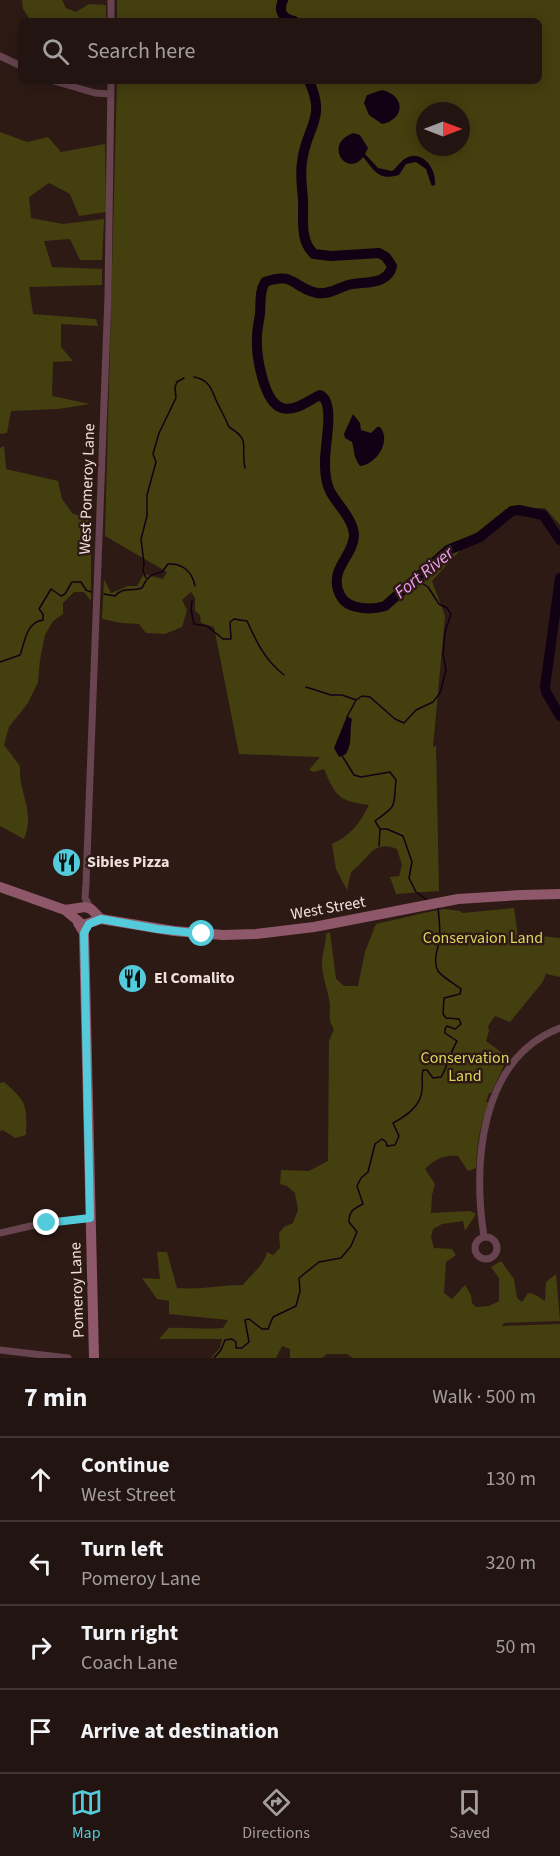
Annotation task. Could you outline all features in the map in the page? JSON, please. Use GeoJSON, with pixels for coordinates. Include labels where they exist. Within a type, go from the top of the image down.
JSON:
{"type":"FeatureCollection","features":[{"type":"Feature","properties":{"kind":"main road","name":"West Street"},"geometry":{"type":"LineString","coordinates":[[0,887],[87,919],[223,935],[256,934],[314,927],[480,897],[560,894]]}},
{"type":"Feature","properties":{"kind":"main road","name":"Pomeroy Lane"},"geometry":{"type":"LineString","coordinates":[[87,919],[94,1358]]}},
{"type":"Feature","properties":{"kind":"street"},"geometry":{"type":"LineString","coordinates":[[111,0],[111,18]]}},
{"type":"Feature","properties":{"kind":"street"},"geometry":{"type":"LineString","coordinates":[[0,56],[18,65]]}},
{"type":"Feature","properties":{"kind":"street"},"geometry":{"type":"LineString","coordinates":[[64,84],[95,93],[111,94]]}},
{"type":"Feature","properties":{"kind":"street","name":"West Pomeroy Lane"},"geometry":{"type":"LineString","coordinates":[[87,919],[85,898],[108,296],[111,84]]}},
{"type":"Feature","properties":{"kind":"street"},"geometry":{"type":"LineString","coordinates":[[484,1237],[479,1202],[479,1168],[482,1142],[491,1107],[516,1059],[536,1041],[560,1028]]}},
{"type":"Feature","properties":{"kind":"street"},"geometry":{"type":"LineString","coordinates":[[0,1233],[39,1224],[90,1218]]}},
{"type":"Feature","properties":{"kind":"street"},"geometry":{"type":"LineString","coordinates":[[0,1350],[68,1358]]}},
{"type":"Feature","properties":{"kind":"green space"},"geometry":{"type":"Polygon","coordinates":[[[22,0],[62,0],[66,8],[76,12],[89,4],[106,5],[106,18],[29,18],[23,9],[22,0]]]}},
{"type":"Feature","properties":{"kind":"green space"},"geometry":{"type":"Polygon","coordinates":[[[117,0],[560,0],[560,525],[545,508],[506,509],[476,533],[432,581],[445,616],[433,747],[436,746],[439,891],[396,894],[390,877],[399,876],[402,865],[397,849],[389,847],[377,848],[351,872],[347,890],[336,869],[332,844],[345,837],[354,828],[369,805],[351,802],[340,796],[324,769],[314,772],[309,770],[320,757],[239,754],[214,627],[201,623],[200,615],[195,611],[195,598],[191,592],[182,600],[187,610],[182,627],[165,634],[146,633],[139,624],[102,619],[104,579],[111,593],[128,586],[137,586],[144,574],[163,579],[167,572],[105,536],[117,84],[542,84],[542,18],[117,18],[117,0]]]}},
{"type":"Feature","properties":{"kind":"green space"},"geometry":{"type":"Polygon","coordinates":[[[0,132],[27,142],[48,137],[61,152],[105,144],[106,212],[79,216],[70,194],[49,183],[29,197],[31,218],[63,224],[104,219],[102,260],[80,260],[70,239],[44,241],[52,267],[102,269],[102,285],[29,287],[33,314],[96,319],[98,326],[61,324],[61,347],[73,361],[53,362],[52,396],[90,404],[58,409],[11,411],[7,433],[0,434],[0,132]]]}},
{"type":"Feature","properties":{"kind":"green space"},"geometry":{"type":"Polygon","coordinates":[[[4,446],[6,469],[58,481],[62,499],[73,514],[91,518],[91,601],[84,592],[74,592],[63,603],[63,614],[53,621],[45,635],[38,682],[28,703],[9,727],[4,745],[20,766],[28,820],[24,839],[0,826],[0,448],[4,446]]]}},
{"type":"Feature","properties":{"kind":"green space"},"geometry":{"type":"Polygon","coordinates":[[[514,908],[519,944],[524,944],[521,934],[560,938],[560,977],[546,974],[542,983],[510,1022],[495,1016],[488,1026],[486,1041],[509,1055],[486,1102],[489,1102],[483,1118],[476,1168],[468,1171],[458,1156],[448,1156],[440,1158],[425,1169],[435,1184],[431,1213],[470,1211],[476,1214],[465,1231],[463,1221],[442,1224],[433,1229],[431,1237],[434,1248],[452,1249],[456,1255],[446,1262],[444,1293],[452,1299],[465,1285],[476,1307],[489,1306],[499,1301],[499,1278],[491,1267],[501,1261],[514,1279],[517,1298],[522,1302],[528,1293],[545,1301],[546,1282],[556,1274],[560,1321],[504,1323],[502,1326],[560,1324],[560,1358],[353,1358],[347,1354],[327,1354],[322,1358],[290,1358],[290,1349],[282,1346],[276,1358],[211,1358],[220,1348],[222,1339],[159,1339],[169,1328],[223,1328],[228,1320],[169,1314],[169,1301],[157,1299],[142,1278],[160,1279],[157,1252],[167,1252],[177,1288],[243,1285],[260,1265],[267,1252],[273,1255],[280,1248],[279,1233],[284,1227],[293,1223],[298,1210],[295,1193],[287,1186],[280,1184],[281,1170],[309,1171],[328,1161],[329,1041],[334,1029],[330,1021],[329,1001],[322,969],[326,934],[330,932],[336,979],[344,986],[358,986],[365,952],[376,924],[445,909],[462,913],[514,908]]]}},
{"type":"Feature","properties":{"kind":"green space"},"geometry":{"type":"Polygon","coordinates":[[[4,1082],[17,1094],[24,1105],[26,1135],[15,1138],[3,1130],[0,1131],[0,1083],[4,1082]]]}},
{"type":"Feature","properties":{"kind":"shaded area"},"geometry":{"type":"Polygon","coordinates":[[[382,90],[395,97],[400,107],[395,117],[382,124],[369,115],[364,103],[367,95],[382,90]]]}},
{"type":"Feature","properties":{"kind":"shaded area"},"geometry":{"type":"Polygon","coordinates":[[[353,133],[360,135],[368,148],[365,154],[378,168],[392,171],[406,158],[418,156],[428,162],[431,167],[435,185],[432,186],[426,169],[416,162],[406,164],[399,175],[386,177],[378,174],[363,157],[351,164],[345,162],[339,151],[339,145],[344,138],[353,133]]]}},
{"type":"Feature","properties":{"kind":"shaded area"},"geometry":{"type":"Polygon","coordinates":[[[353,414],[360,423],[361,430],[371,433],[380,427],[383,433],[383,445],[377,457],[366,465],[360,466],[355,457],[352,442],[345,438],[344,434],[353,414]]]}},
{"type":"Feature","properties":{"kind":"shaded area"},"geometry":{"type":"Polygon","coordinates":[[[347,716],[352,719],[349,745],[346,754],[339,757],[334,748],[347,716]]]}},
{"type":"Feature","properties":{"kind":"waterway","name":"Fort River"},"geometry":{"type":"LineString","coordinates":[[283,0],[282,14],[287,18]]}},
{"type":"Feature","properties":{"kind":"waterway","name":"Fort River"},"geometry":{"type":"LineString","coordinates":[[310,84],[314,94],[316,114],[301,167],[303,228],[306,242],[314,254],[331,256],[379,253],[386,257],[392,266],[386,277],[380,280],[348,285],[326,293],[309,291],[282,278],[265,282],[261,294],[257,345],[262,377],[270,397],[275,404],[287,409],[297,407],[320,395],[325,399],[327,406],[325,456],[327,481],[333,496],[351,523],[354,535],[351,549],[338,575],[340,596],[348,604],[357,607],[385,606],[448,550],[480,537],[512,511],[519,510],[543,515],[560,540]]}},
{"type":"Feature","properties":{"kind":"waterway"},"geometry":{"type":"LineString","coordinates":[[194,377],[209,385],[229,427],[243,440],[245,468]]}},
{"type":"Feature","properties":{"kind":"waterway"},"geometry":{"type":"LineString","coordinates":[[146,578],[143,571],[141,539],[147,516],[147,495],[156,462],[153,454],[159,433],[176,398],[177,382],[184,378]]}},
{"type":"Feature","properties":{"kind":"waterway"},"geometry":{"type":"LineString","coordinates":[[104,594],[115,596],[125,590],[142,588],[150,577],[162,572],[168,564],[186,569],[195,586]]}},
{"type":"Feature","properties":{"kind":"waterway","name":"Fort River"},"geometry":{"type":"LineString","coordinates":[[560,578],[545,687],[560,716]]}},
{"type":"Feature","properties":{"kind":"waterway"},"geometry":{"type":"LineString","coordinates":[[347,717],[356,700],[362,696],[370,697],[395,719],[404,723],[416,710],[433,702],[440,693],[446,670],[443,655],[445,632],[451,614],[447,608],[439,604],[428,587],[416,579]]}},
{"type":"Feature","properties":{"kind":"waterway"},"geometry":{"type":"LineString","coordinates":[[0,662],[20,655],[33,624],[43,620],[43,614],[39,609],[51,589],[61,596],[65,594],[72,582],[81,582],[86,590],[91,592]]}},
{"type":"Feature","properties":{"kind":"waterway"},"geometry":{"type":"LineString","coordinates":[[192,601],[194,624],[207,626],[223,639],[231,639],[230,622],[234,619],[247,621],[262,651],[284,675]]}},
{"type":"Feature","properties":{"kind":"waterway"},"geometry":{"type":"LineString","coordinates":[[306,687],[356,700]]}},
{"type":"Feature","properties":{"kind":"waterway"},"geometry":{"type":"LineString","coordinates":[[341,754],[354,775],[361,777],[390,772],[396,780],[391,808],[375,821],[380,829],[387,829],[403,836],[412,862],[409,878],[416,892],[427,900]]}},
{"type":"Feature","properties":{"kind":"waterway"},"geometry":{"type":"LineString","coordinates":[[379,846],[380,829]]}},
{"type":"Feature","properties":{"kind":"waterway"},"geometry":{"type":"LineString","coordinates":[[214,1358],[221,1350],[225,1340],[232,1339],[236,1342],[236,1348],[242,1348],[249,1342],[245,1320],[249,1319],[262,1329],[268,1329],[273,1317],[296,1306],[300,1291],[299,1278],[319,1262],[341,1258],[351,1246],[357,1232],[349,1222],[350,1215],[354,1209],[363,1204],[357,1186],[368,1172],[375,1144],[382,1139],[387,1146],[395,1145],[399,1136],[393,1123],[408,1114],[419,1101],[423,1070],[427,1070],[433,1078],[441,1077],[443,1073],[457,1041],[445,1033],[445,1029],[447,1026],[455,1029],[461,1024],[459,1019],[446,1018],[443,1014],[444,998],[460,994],[461,989],[442,976],[437,968],[436,957],[440,934],[438,908]]}},
{"type":"Feature","properties":{"kind":"place","name":"Sibies Pizza"},"geometry":{"type":"Point","coordinates":[66,862]}},
{"type":"Feature","properties":{"kind":"place","name":"El Comalito"},"geometry":{"type":"Point","coordinates":[133,978]}},
{"type":"Feature","properties":{"kind":"route"},"geometry":{"type":"LineString","coordinates":[[47,1223],[90,1218],[84,976],[86,928],[101,919],[135,926],[202,934]]}},
{"type":"Feature","properties":{"kind":"park label","name":"Conservaion Land"},"geometry":{"type":"Point","coordinates":[483,938]}},
{"type":"Feature","properties":{"kind":"park label","name":"Conservation Land"},"geometry":{"type":"Point","coordinates":[465,1067]}}]}
